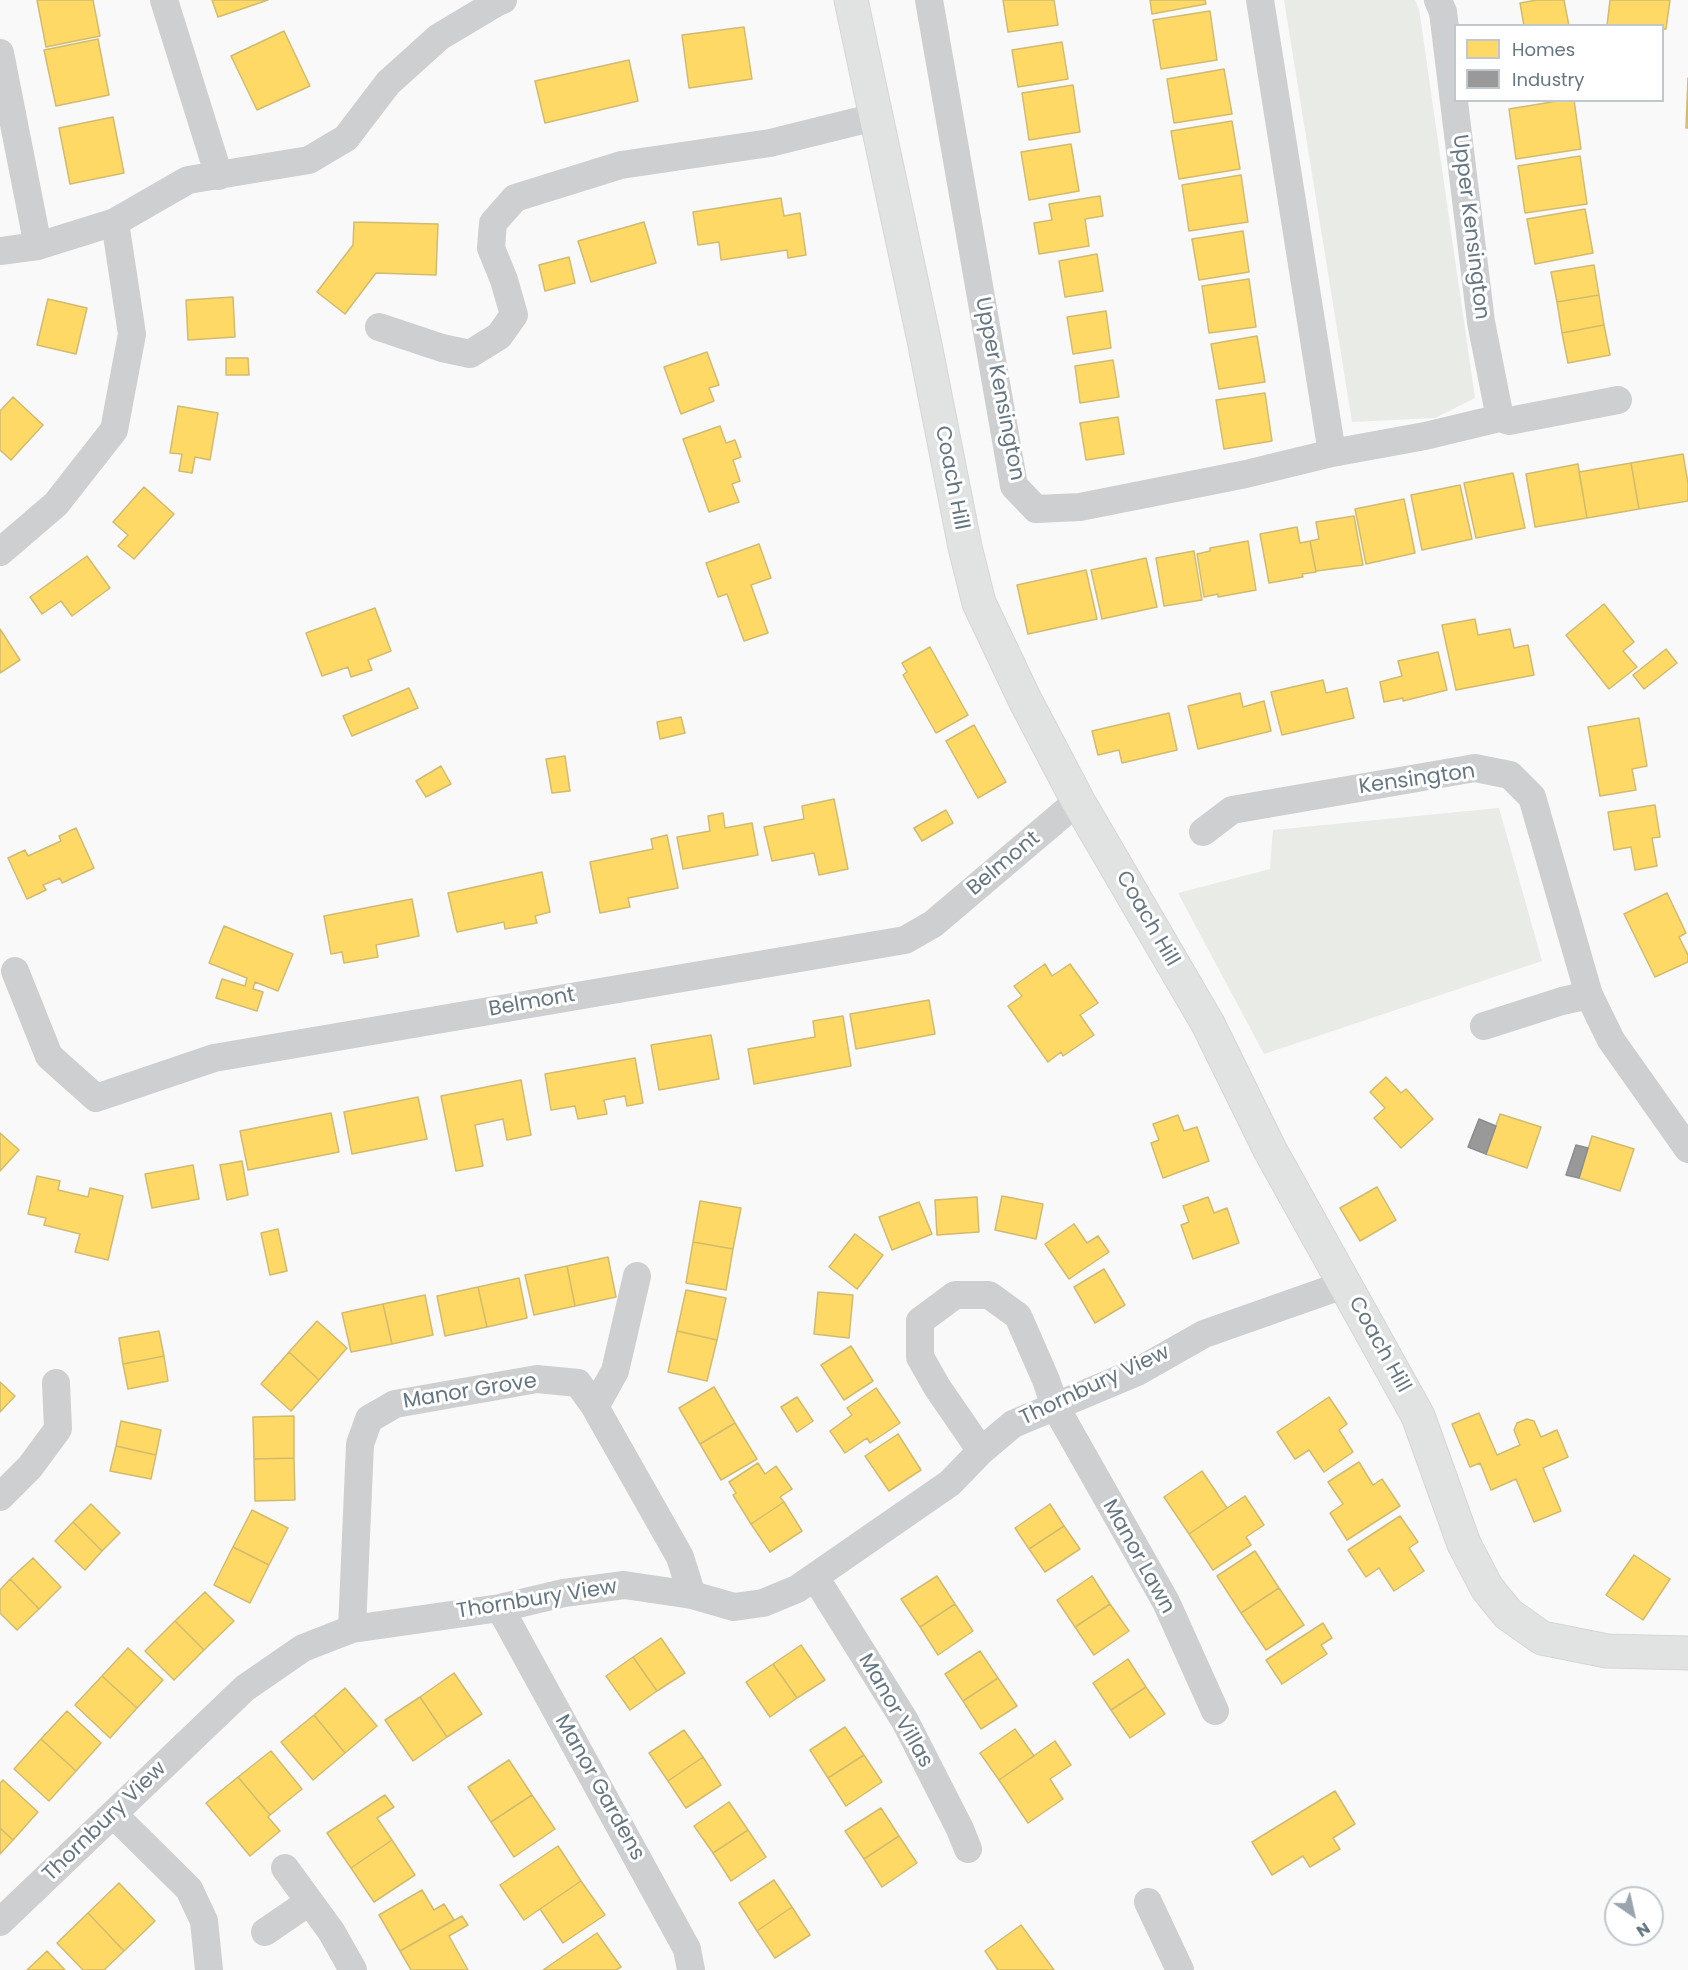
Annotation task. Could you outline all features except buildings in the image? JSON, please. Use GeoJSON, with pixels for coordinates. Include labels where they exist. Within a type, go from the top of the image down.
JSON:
{"type":"FeatureCollection","features":[{"type":"Feature","properties":{"kind":"street"},"geometry":{"type":"LineString","coordinates":[[164,0],[219,176]]}},
{"type":"Feature","properties":{"kind":"street"},"geometry":{"type":"LineString","coordinates":[[0,251],[38,246],[115,222],[188,180],[309,160],[346,138],[388,83],[439,38],[503,0]]}},
{"type":"Feature","properties":{"kind":"street","name":"Coach Hill"},"geometry":{"type":"LineString","coordinates":[[851,0],[924,340],[965,547],[979,603],[1025,700],[1078,801],[1208,1024],[1270,1150],[1418,1416],[1464,1544],[1487,1588],[1508,1614],[1542,1638],[1607,1651],[1688,1653]]}},
{"type":"Feature","properties":{"kind":"street","name":"Upper Kensington"},"geometry":{"type":"LineString","coordinates":[[929,0],[1014,486],[1036,509],[1080,507],[1246,474],[1332,453],[1425,436],[1500,418],[1509,420],[1618,400]]}},
{"type":"Feature","properties":{"kind":"street"},"geometry":{"type":"LineString","coordinates":[[1260,0],[1332,453]]}},
{"type":"Feature","properties":{"kind":"street","name":"Upper Kensington"},"geometry":{"type":"LineString","coordinates":[[1438,0],[1443,12],[1454,102]]}},
{"type":"Feature","properties":{"kind":"street"},"geometry":{"type":"LineString","coordinates":[[0,53],[38,246]]}},
{"type":"Feature","properties":{"kind":"street","name":"Upper Kensington"},"geometry":{"type":"LineString","coordinates":[[1454,102],[1481,322],[1500,418]]}},
{"type":"Feature","properties":{"kind":"street"},"geometry":{"type":"LineString","coordinates":[[380,327],[442,348],[470,354],[499,336],[514,315],[504,280],[491,248],[493,223],[515,198],[621,165],[770,143],[875,117]]}},
{"type":"Feature","properties":{"kind":"street"},"geometry":{"type":"LineString","coordinates":[[0,552],[56,504],[114,430],[132,334],[115,222]]}},
{"type":"Feature","properties":{"kind":"street","name":"Kensington"},"geometry":{"type":"LineString","coordinates":[[1203,832],[1232,810],[1475,768],[1510,775],[1532,797],[1589,995],[1611,1040],[1688,1149]]}},
{"type":"Feature","properties":{"kind":"street","name":"Belmont"},"geometry":{"type":"LineString","coordinates":[[15,971],[50,1056],[96,1098],[214,1059],[905,940],[933,924],[1078,801]]}},
{"type":"Feature","properties":{"kind":"street"},"geometry":{"type":"LineString","coordinates":[[1484,1026],[1562,1001],[1589,995]]}},
{"type":"Feature","properties":{"kind":"street"},"geometry":{"type":"LineString","coordinates":[[595,1407],[615,1371],[636,1276]]}},
{"type":"Feature","properties":{"kind":"street","name":"Thornbury View"},"geometry":{"type":"LineString","coordinates":[[0,1922],[245,1688],[303,1648],[352,1629],[500,1608],[564,1593],[624,1585],[692,1595],[734,1606],[763,1603],[797,1589],[950,1483],[981,1451],[1012,1424],[1137,1372],[1204,1334],[1346,1284]]}},
{"type":"Feature","properties":{"kind":"street","name":"Manor Lawn"},"geometry":{"type":"LineString","coordinates":[[981,1451],[937,1387],[920,1357],[920,1321],[955,1295],[989,1295],[1018,1316],[1047,1380],[1054,1406],[1166,1602],[1215,1711]]}},
{"type":"Feature","properties":{"kind":"street","name":"Manor Grove"},"geometry":{"type":"LineString","coordinates":[[352,1629],[360,1444],[369,1419],[395,1404],[537,1378],[578,1383],[595,1407],[680,1557],[692,1595]]}},
{"type":"Feature","properties":{"kind":"street"},"geometry":{"type":"LineString","coordinates":[[0,1497],[30,1467],[58,1429],[56,1383]]}},
{"type":"Feature","properties":{"kind":"street","name":"Manor Villas"},"geometry":{"type":"LineString","coordinates":[[814,1577],[905,1721],[968,1849]]}},
{"type":"Feature","properties":{"kind":"street","name":"Manor Gardens"},"geometry":{"type":"LineString","coordinates":[[500,1608],[687,1949],[691,1970]]}},
{"type":"Feature","properties":{"kind":"street"},"geometry":{"type":"LineString","coordinates":[[113,1814],[189,1889],[204,1921],[209,1970]]}},
{"type":"Feature","properties":{"kind":"street"},"geometry":{"type":"LineString","coordinates":[[285,1868],[331,1931],[353,1970]]}},
{"type":"Feature","properties":{"kind":"street"},"geometry":{"type":"LineString","coordinates":[[265,1932],[309,1902]]}},
{"type":"Feature","properties":{"kind":"street"},"geometry":{"type":"LineString","coordinates":[[1148,1902],[1180,1970]]}},
{"type":"Feature","properties":{"kind":"shaded area"},"geometry":{"type":"Polygon","coordinates":[[[1284,0],[1415,0],[1419,9],[1475,398],[1435,418],[1352,422],[1284,0]]]}},
{"type":"Feature","properties":{"kind":"shaded area"},"geometry":{"type":"Polygon","coordinates":[[[1499,808],[1542,961],[1264,1054],[1178,893],[1270,869],[1273,830],[1499,808]]]}}]}
